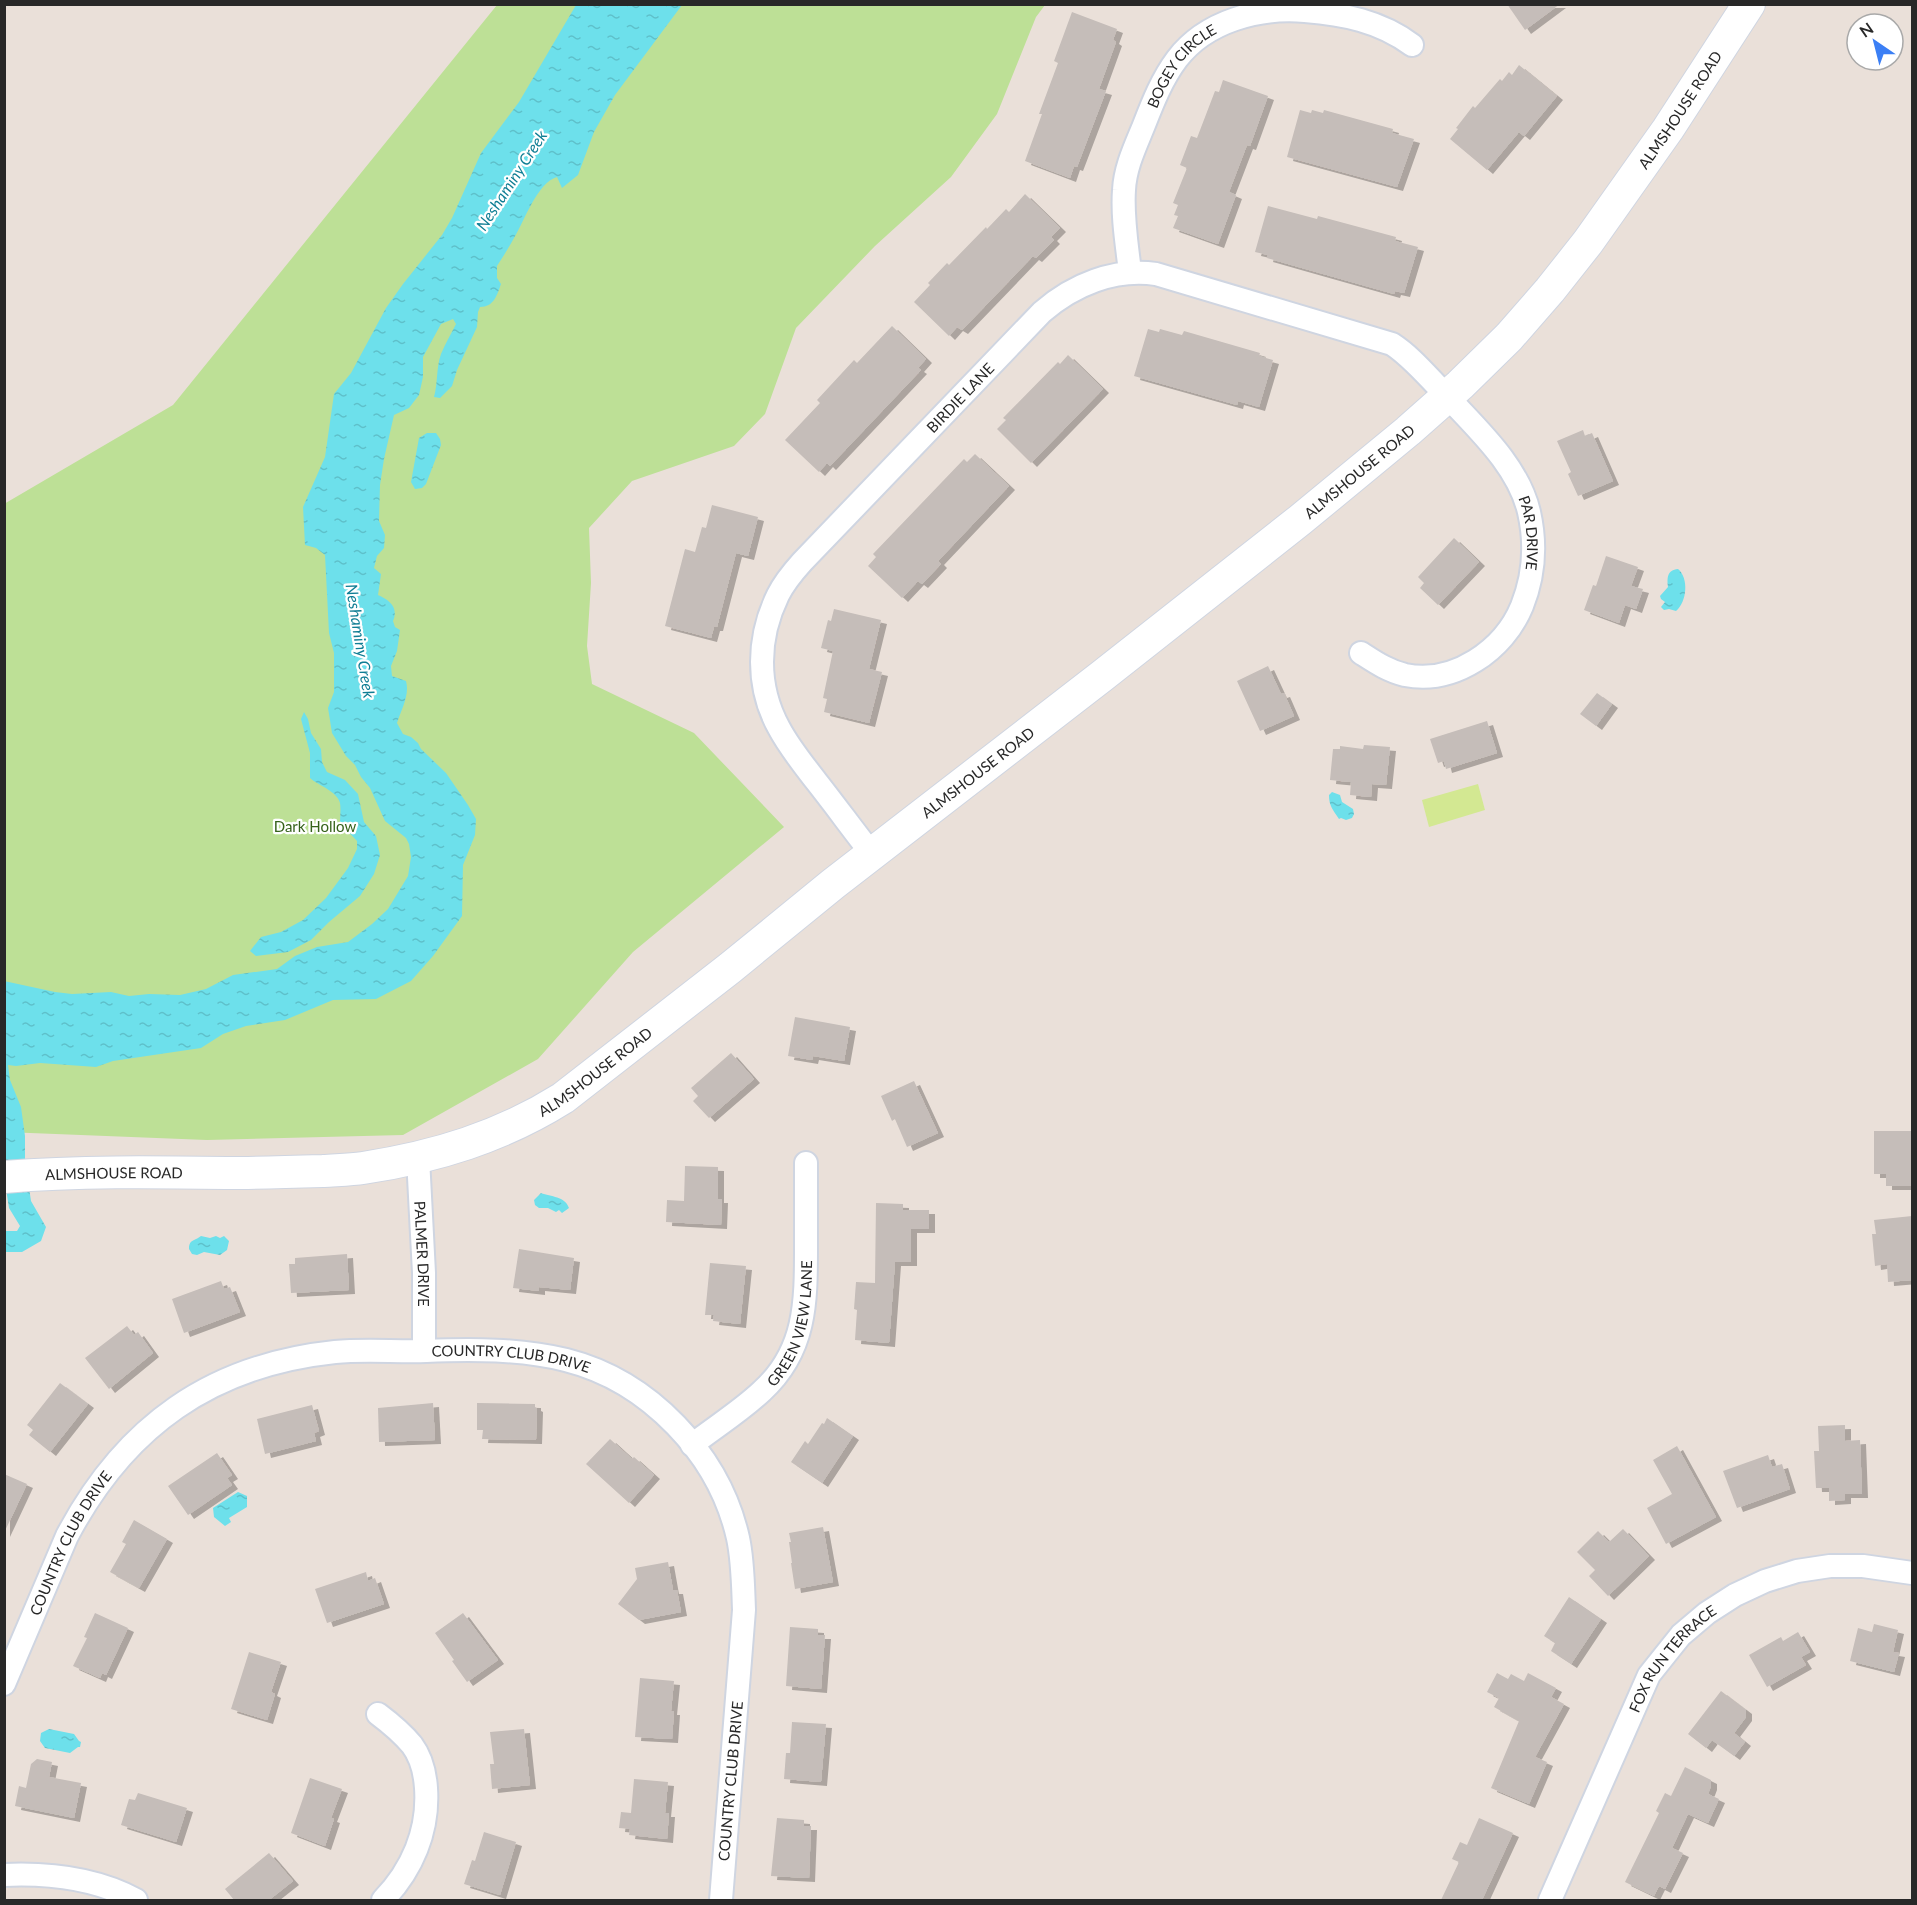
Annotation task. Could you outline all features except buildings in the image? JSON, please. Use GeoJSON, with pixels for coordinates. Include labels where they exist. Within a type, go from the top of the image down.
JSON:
{"type":"FeatureCollection","features":[{"type":"Feature","properties":{"kind":"main road","name":"ALMSHOUSE ROAD"},"geometry":{"type":"LineString","coordinates":[[4,1177],[72,1173],[284,1173],[361,1169],[418,1158],[482,1140],[507,1130],[563,1098],[1300,520],[1447,397],[1509,337],[1588,242],[1668,129],[1749,4]]}},
{"type":"Feature","properties":{"kind":"street","name":"BOGEY CIRCLE"},"geometry":{"type":"LineString","coordinates":[[1130,272],[1124,204],[1126,175],[1163,81],[1178,58],[1193,43],[1216,27],[1232,20],[1252,14],[1292,10],[1348,16],[1371,22],[1390,30],[1412,45]]}},
{"type":"Feature","properties":{"kind":"street","name":"BIRDIE LANE"},"geometry":{"type":"LineString","coordinates":[[872,854],[786,740],[772,713],[763,681],[762,653],[766,624],[778,594],[802,562],[1042,312],[1062,296],[1100,279],[1130,272],[1165,276],[1386,341],[1407,356],[1447,397]]}},
{"type":"Feature","properties":{"kind":"street","name":"PAR DRIVE"},"geometry":{"type":"LineString","coordinates":[[1361,653],[1379,665],[1407,675],[1449,674],[1482,657],[1500,639],[1515,619],[1527,591],[1533,560],[1534,539],[1525,498],[1500,456],[1447,397]]}},
{"type":"Feature","properties":{"kind":"street","name":"PALMER DRIVE"},"geometry":{"type":"LineString","coordinates":[[418,1158],[424,1273],[424,1351]]}},
{"type":"Feature","properties":{"kind":"street","name":"GREEN VIEW LANE"},"geometry":{"type":"LineString","coordinates":[[692,1445],[762,1391],[781,1369],[791,1352],[801,1325],[806,1296],[806,1164]]}},
{"type":"Feature","properties":{"kind":"street","name":"COUNTRY CLUB DRIVE"},"geometry":{"type":"LineString","coordinates":[[4,1684],[67,1536],[79,1514],[107,1472],[124,1452],[175,1408],[223,1381],[267,1365],[337,1352],[457,1350],[535,1353],[567,1360],[598,1371],[628,1386],[679,1428],[715,1478],[738,1537],[744,1610],[721,1900]]}},
{"type":"Feature","properties":{"kind":"street","name":"FOX RUN TERRACE"},"geometry":{"type":"LineString","coordinates":[[1550,1900],[1649,1675],[1682,1635],[1707,1613],[1735,1595],[1765,1581],[1797,1571],[1830,1566],[1863,1566],[1912,1574]]}},
{"type":"Feature","properties":{"kind":"street"},"geometry":{"type":"LineString","coordinates":[[378,1714],[397,1729],[412,1746],[425,1778],[427,1804],[422,1835],[416,1853],[400,1880],[383,1900]]}},
{"type":"Feature","properties":{"kind":"street"},"geometry":{"type":"LineString","coordinates":[[4,1875],[62,1877],[98,1885],[136,1900]]}},
{"type":"Feature","properties":{"kind":"green space","name":"Dark Hollow"},"geometry":{"type":"Polygon","coordinates":[[[497,5],[1045,5],[1036,17],[997,114],[951,177],[875,246],[796,328],[765,414],[734,446],[632,481],[589,528],[591,583],[587,646],[592,684],[694,733],[784,827],[633,952],[538,1059],[403,1135],[207,1140],[5,1132],[4,504],[173,405],[497,5]]]}},
{"type":"Feature","properties":{"kind":"green space"},"geometry":{"type":"Polygon","coordinates":[[[1478,784],[1485,810],[1429,827],[1422,800],[1478,784]]]}},
{"type":"Feature","properties":{"kind":"water","name":"Neshaminy Creek"},"geometry":{"type":"Polygon","coordinates":[[[576,5],[682,5],[615,95],[594,132],[578,175],[562,188],[557,177],[550,181],[532,203],[497,266],[497,278],[501,284],[496,296],[492,303],[480,307],[477,327],[452,386],[440,398],[434,397],[439,359],[456,324],[453,319],[441,324],[423,357],[423,377],[419,395],[409,408],[394,415],[380,485],[379,521],[385,535],[384,548],[377,556],[374,568],[381,574],[378,595],[386,599],[394,608],[393,621],[395,627],[400,630],[397,651],[391,666],[392,676],[406,681],[407,686],[406,697],[397,723],[403,734],[418,743],[421,749],[446,773],[476,819],[475,835],[463,865],[462,916],[433,956],[411,981],[376,999],[333,1000],[285,1020],[246,1026],[223,1034],[201,1048],[113,1061],[96,1067],[40,1063],[8,1065],[10,1080],[21,1107],[31,1201],[46,1227],[41,1241],[22,1252],[5,1252],[5,1231],[17,1231],[20,1226],[9,1208],[4,1176],[4,981],[72,994],[111,992],[129,996],[180,995],[206,989],[233,975],[277,969],[295,956],[317,947],[348,942],[388,909],[408,876],[411,857],[406,838],[385,821],[370,788],[332,733],[328,708],[334,692],[334,653],[329,633],[325,555],[316,548],[305,545],[303,507],[325,457],[334,394],[351,373],[386,308],[442,235],[481,153],[519,102],[576,5]]]}},
{"type":"Feature","properties":{"kind":"water"},"geometry":{"type":"Polygon","coordinates":[[[427,433],[436,433],[441,445],[426,484],[422,488],[415,489],[411,482],[419,438],[427,433]]]}},
{"type":"Feature","properties":{"kind":"water"},"geometry":{"type":"Polygon","coordinates":[[[1678,569],[1682,573],[1685,584],[1682,602],[1676,611],[1664,610],[1661,607],[1665,602],[1660,596],[1668,587],[1670,573],[1678,569]]]}},
{"type":"Feature","properties":{"kind":"water"},"geometry":{"type":"Polygon","coordinates":[[[304,712],[311,733],[321,749],[322,762],[327,772],[345,780],[358,794],[364,822],[376,836],[380,855],[374,874],[360,896],[311,940],[288,952],[256,956],[250,951],[261,937],[281,932],[303,920],[326,898],[348,868],[357,849],[357,841],[340,823],[338,799],[332,792],[310,778],[310,753],[301,719],[304,712]]]}},
{"type":"Feature","properties":{"kind":"water"},"geometry":{"type":"Polygon","coordinates":[[[1332,792],[1340,795],[1342,802],[1353,809],[1352,818],[1339,819],[1330,802],[1329,795],[1332,792]]]}},
{"type":"Feature","properties":{"kind":"water"},"geometry":{"type":"Polygon","coordinates":[[[541,1193],[561,1199],[569,1208],[562,1213],[559,1210],[556,1212],[548,1208],[539,1208],[535,1205],[534,1200],[541,1193]]]}},
{"type":"Feature","properties":{"kind":"water"},"geometry":{"type":"Polygon","coordinates":[[[201,1236],[220,1238],[224,1236],[229,1241],[227,1250],[220,1255],[204,1252],[197,1255],[192,1254],[189,1249],[190,1243],[201,1236]]]}},
{"type":"Feature","properties":{"kind":"water"},"geometry":{"type":"Polygon","coordinates":[[[238,1492],[247,1496],[247,1507],[229,1518],[231,1522],[225,1526],[214,1517],[213,1508],[238,1492]]]}},
{"type":"Feature","properties":{"kind":"water"},"geometry":{"type":"Polygon","coordinates":[[[49,1729],[74,1734],[81,1742],[80,1747],[70,1753],[45,1748],[40,1741],[41,1733],[49,1729]]]}}]}
